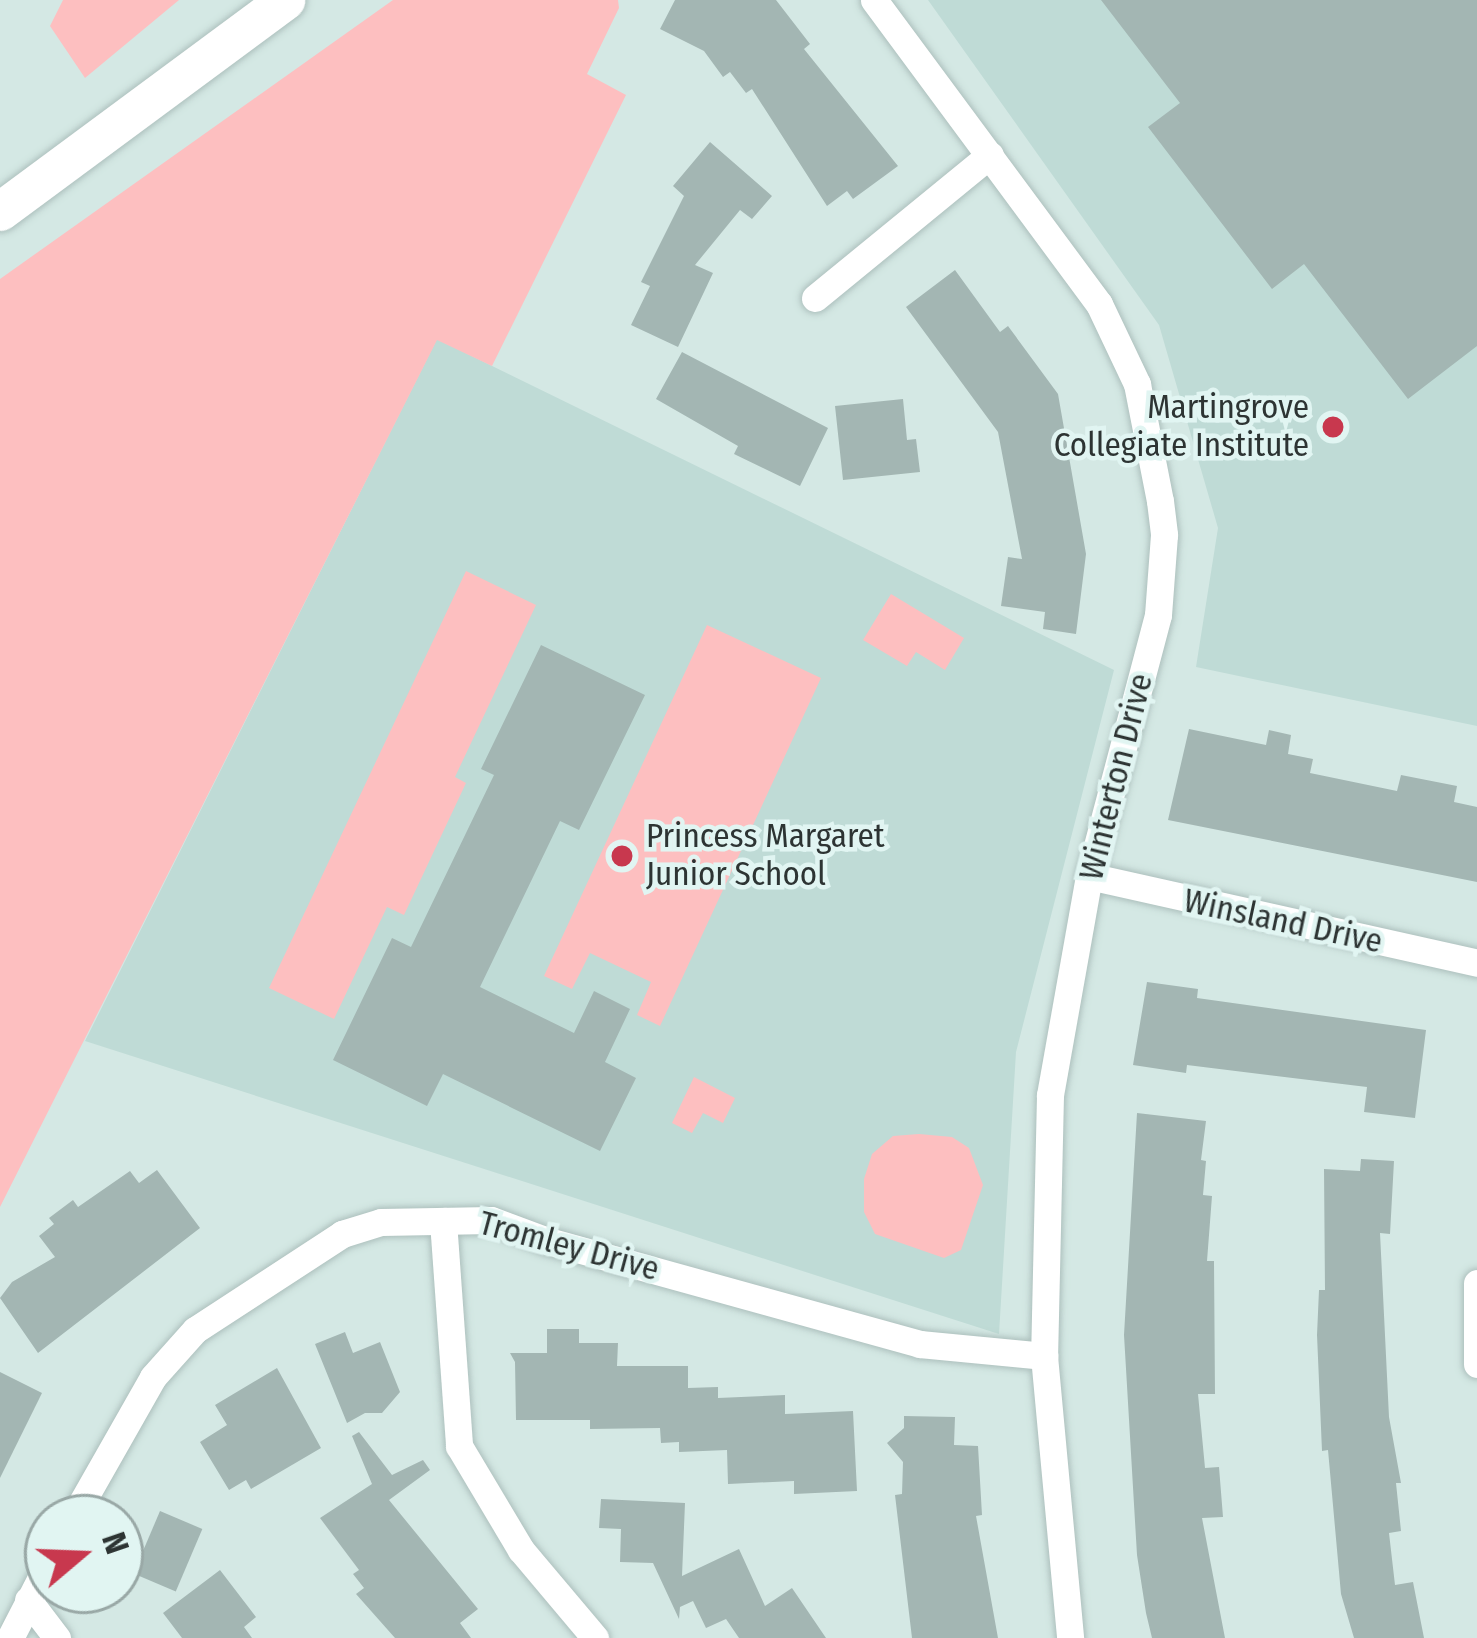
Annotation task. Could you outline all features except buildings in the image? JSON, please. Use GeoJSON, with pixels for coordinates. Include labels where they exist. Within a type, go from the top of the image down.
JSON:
{"type":"FeatureCollection","features":[{"type":"Feature","properties":{"kind":"main road"},"geometry":{"type":"LineString","coordinates":[[0,211],[285,0]]}},
{"type":"Feature","properties":{"kind":"street","name":"Winterton Drive"},"geometry":{"type":"LineString","coordinates":[[874,0],[1074,268],[1121,344],[1137,384],[1156,466],[1164,535],[1159,616],[1089,876],[1050,1095],[1044,1357],[1070,1638]]}},
{"type":"Feature","properties":{"kind":"street"},"geometry":{"type":"LineString","coordinates":[[815,298],[990,154]]}},
{"type":"Feature","properties":{"kind":"street","name":"Winsland Drive"},"geometry":{"type":"LineString","coordinates":[[1089,876],[1477,964]]}},
{"type":"Feature","properties":{"kind":"street","name":"Tromley Drive"},"geometry":{"type":"LineString","coordinates":[[87,1494],[153,1377],[195,1330],[342,1234],[381,1222],[490,1220],[545,1240],[920,1344],[1044,1357]]}},
{"type":"Feature","properties":{"kind":"street"},"geometry":{"type":"LineString","coordinates":[[442,1221],[458,1446],[521,1550],[595,1638]]}},
{"type":"Feature","properties":{"kind":"street"},"geometry":{"type":"LineString","coordinates":[[1477,1283],[1477,1364]]}},
{"type":"Feature","properties":{"kind":"street"},"geometry":{"type":"LineString","coordinates":[[10,1638],[24,1608]]}},
{"type":"Feature","properties":{"kind":"street"},"geometry":{"type":"LineString","coordinates":[[39,1614],[57,1638]]}},
{"type":"Feature","properties":{"kind":"shaded area"},"geometry":{"type":"Polygon","coordinates":[[[63,0],[179,0],[85,78],[50,26],[63,0]]]}},
{"type":"Feature","properties":{"kind":"shaded area"},"geometry":{"type":"Polygon","coordinates":[[[393,0],[618,0],[619,8],[587,74],[626,95],[492,366],[437,340],[0,1207],[0,279],[393,0]]]}},
{"type":"Feature","properties":{"kind":"shaded area","name":"Martingrove Collegiate Institute"},"geometry":{"type":"Polygon","coordinates":[[[928,0],[1477,0],[1477,726],[1196,667],[1218,528],[1159,325],[928,0]]]}},
{"type":"Feature","properties":{"kind":"shaded area","name":"Princess Margaret Junior School"},"geometry":{"type":"Polygon","coordinates":[[[437,339],[1114,670],[1016,1052],[999,1334],[85,1041],[437,339]]]}},
{"type":"Feature","properties":{"kind":"shaded area"},"geometry":{"type":"Polygon","coordinates":[[[466,571],[536,605],[455,777],[466,783],[404,915],[387,907],[334,1019],[269,988],[466,571]]]}},
{"type":"Feature","properties":{"kind":"shaded area"},"geometry":{"type":"Polygon","coordinates":[[[891,594],[964,638],[945,670],[916,652],[907,666],[863,640],[891,594]]]}},
{"type":"Feature","properties":{"kind":"shaded area"},"geometry":{"type":"Polygon","coordinates":[[[707,625],[821,678],[660,1026],[637,1015],[651,982],[590,953],[572,989],[544,976],[707,625]]]}},
{"type":"Feature","properties":{"kind":"shaded area"},"geometry":{"type":"Polygon","coordinates":[[[694,1077],[735,1098],[723,1123],[703,1113],[692,1133],[672,1123],[694,1077]]]}},
{"type":"Feature","properties":{"kind":"shaded area"},"geometry":{"type":"Polygon","coordinates":[[[893,1136],[952,1137],[969,1148],[983,1185],[961,1250],[944,1258],[875,1234],[864,1212],[864,1179],[872,1154],[893,1136]]]}},
{"type":"Feature","properties":{"kind":"place","name":"Martingrove Collegiate Institute"},"geometry":{"type":"Point","coordinates":[1333,427]}},
{"type":"Feature","properties":{"kind":"place","name":"Princess Margaret Junior School"},"geometry":{"type":"Point","coordinates":[622,856]}}]}
